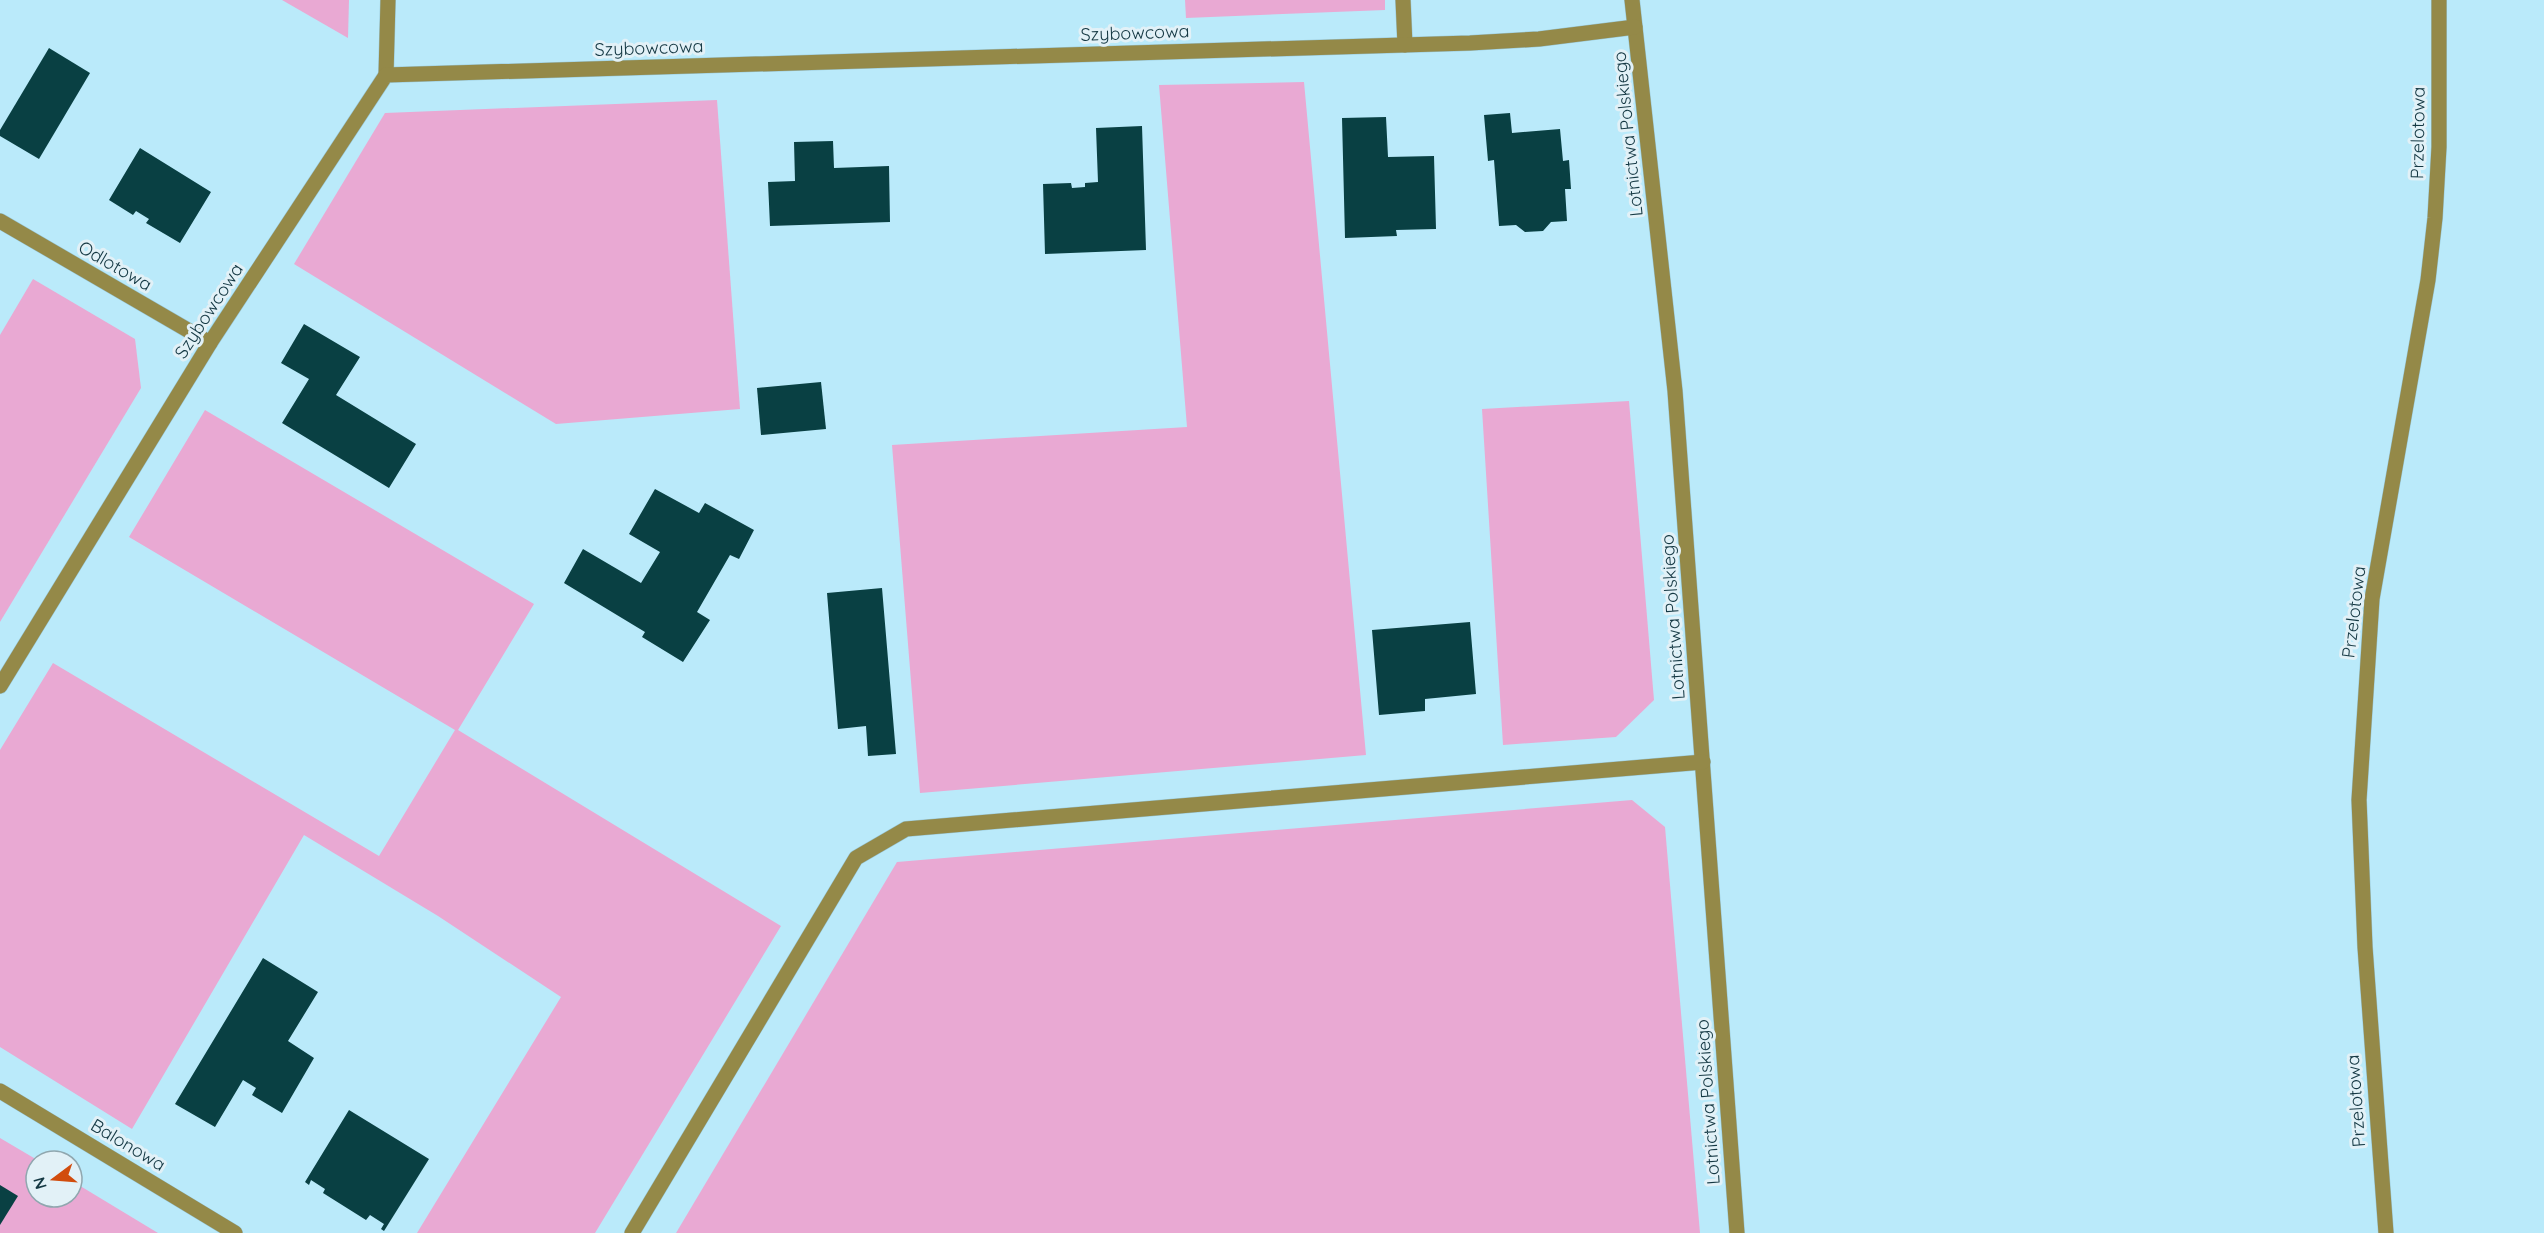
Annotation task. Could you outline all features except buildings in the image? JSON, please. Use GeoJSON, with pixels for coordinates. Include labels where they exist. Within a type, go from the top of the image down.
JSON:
{"type":"FeatureCollection","features":[{"type":"Feature","properties":{"kind":"street"},"geometry":{"type":"LineString","coordinates":[[386,75],[388,0]]}},
{"type":"Feature","properties":{"kind":"street"},"geometry":{"type":"LineString","coordinates":[[1403,0],[1405,45]]}},
{"type":"Feature","properties":{"kind":"street","name":"Lotnictwa Polskiego"},"geometry":{"type":"LineString","coordinates":[[1632,0],[1675,391],[1737,1233]]}},
{"type":"Feature","properties":{"kind":"street","name":"Przelotowa"},"geometry":{"type":"LineString","coordinates":[[2386,1233],[2365,947],[2359,800],[2372,599],[2428,280],[2435,218],[2439,147],[2439,0]]}},
{"type":"Feature","properties":{"kind":"street","name":"Szybowcowa"},"geometry":{"type":"LineString","coordinates":[[0,686],[210,344],[386,75],[1405,45],[1539,39],[1635,27]]}},
{"type":"Feature","properties":{"kind":"street","name":"Odlotowa"},"geometry":{"type":"LineString","coordinates":[[0,221],[210,344]]}},
{"type":"Feature","properties":{"kind":"street"},"geometry":{"type":"LineString","coordinates":[[632,1233],[856,858],[906,830],[1703,762]]}},
{"type":"Feature","properties":{"kind":"street","name":"Balonowa"},"geometry":{"type":"LineString","coordinates":[[0,1091],[235,1233]]}},
{"type":"Feature","properties":{"kind":"shaded area"},"geometry":{"type":"Polygon","coordinates":[[[282,0],[349,0],[348,38],[282,0]]]}},
{"type":"Feature","properties":{"kind":"shaded area"},"geometry":{"type":"Polygon","coordinates":[[[1185,0],[1385,0],[1385,10],[1186,18],[1185,0]]]}},
{"type":"Feature","properties":{"kind":"shaded area"},"geometry":{"type":"Polygon","coordinates":[[[1304,82],[1366,755],[920,793],[892,445],[1187,427],[1159,85],[1304,82]]]}},
{"type":"Feature","properties":{"kind":"shaded area"},"geometry":{"type":"Polygon","coordinates":[[[717,100],[740,409],[556,424],[294,264],[385,113],[717,100]]]}},
{"type":"Feature","properties":{"kind":"shaded area"},"geometry":{"type":"Polygon","coordinates":[[[33,279],[135,339],[141,388],[0,622],[0,335],[33,279]]]}},
{"type":"Feature","properties":{"kind":"shaded area"},"geometry":{"type":"Polygon","coordinates":[[[1629,401],[1654,700],[1616,737],[1503,745],[1482,409],[1629,401]]]}},
{"type":"Feature","properties":{"kind":"shaded area"},"geometry":{"type":"Polygon","coordinates":[[[205,410],[534,604],[458,730],[781,926],[595,1233],[417,1233],[561,997],[438,916],[304,835],[132,1129],[0,1047],[0,750],[53,663],[379,856],[455,730],[129,537],[205,410]]]}},
{"type":"Feature","properties":{"kind":"shaded area"},"geometry":{"type":"Polygon","coordinates":[[[1632,800],[1665,827],[1700,1233],[676,1233],[897,862],[1632,800]]]}},
{"type":"Feature","properties":{"kind":"shaded area"},"geometry":{"type":"Polygon","coordinates":[[[0,1138],[24,1152],[24,1209],[84,1209],[84,1188],[158,1233],[0,1233],[0,1138]]]}}]}
